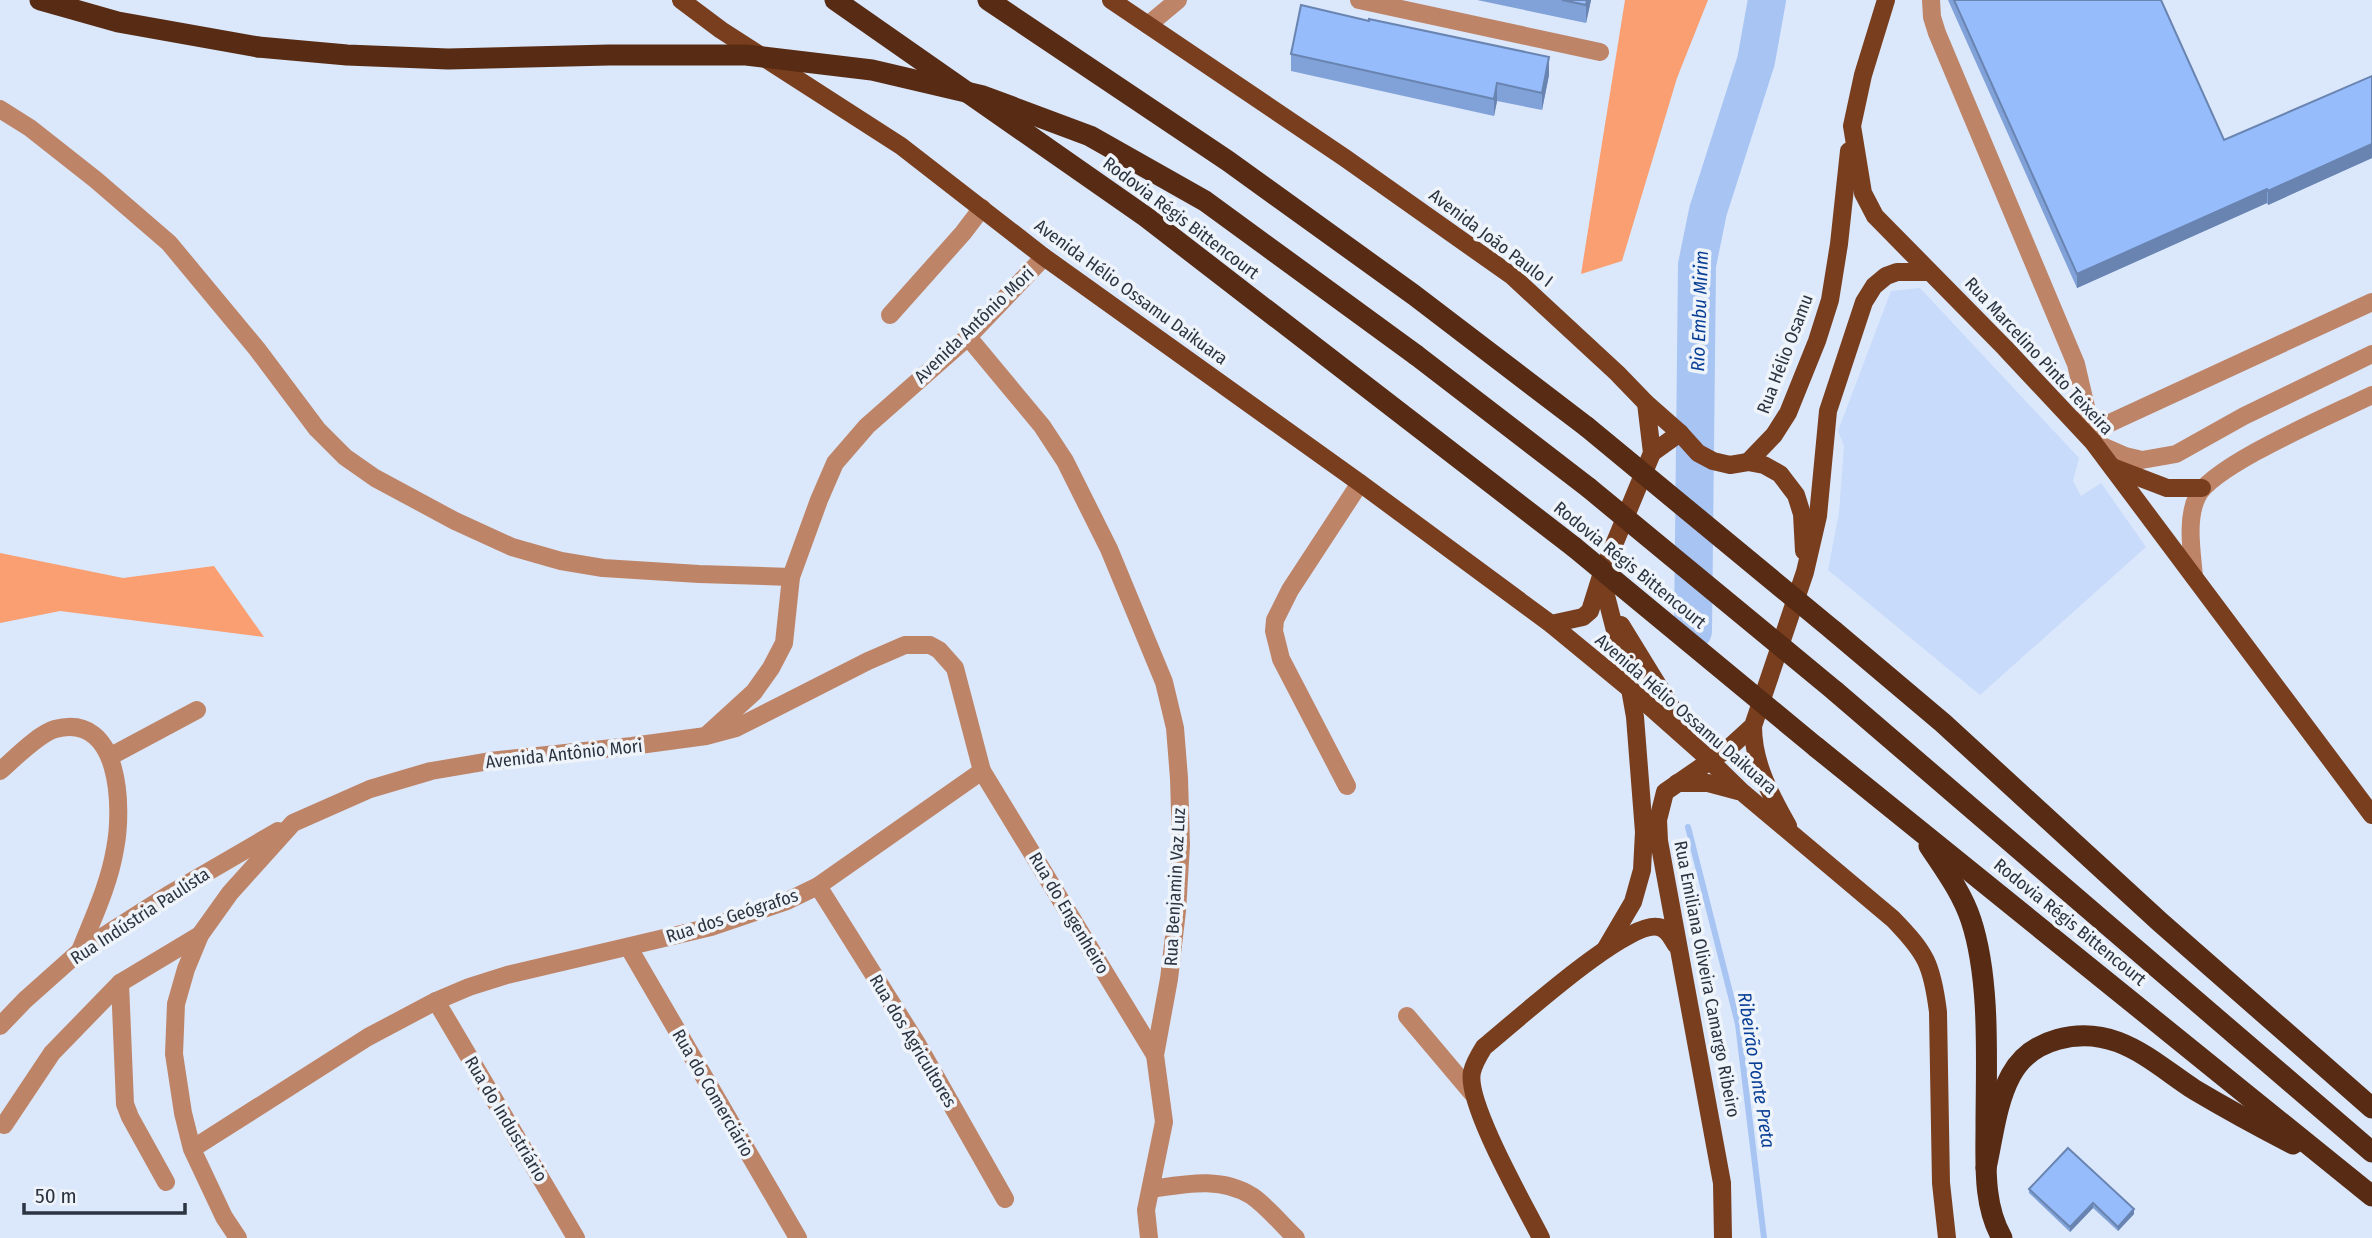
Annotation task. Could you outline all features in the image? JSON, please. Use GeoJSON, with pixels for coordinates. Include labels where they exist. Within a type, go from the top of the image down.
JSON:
{"type":"FeatureCollection","features":[{"type":"Feature","properties":{"kind":"highway"},"geometry":{"type":"LineString","coordinates":[[40,0],[118,22],[258,47],[348,55],[448,59],[746,55],[872,71],[983,96],[1090,136],[1205,201],[1416,355],[1589,488],[1835,691],[2372,1152]]}},
{"type":"Feature","properties":{"kind":"highway","name":"Rodovia Régis Bittencourt"},"geometry":{"type":"LineString","coordinates":[[835,0],[1146,217],[1574,547],[1816,747],[2372,1196]]}},
{"type":"Feature","properties":{"kind":"highway"},"geometry":{"type":"LineString","coordinates":[[988,0],[1228,161],[1414,295],[1587,427],[1943,723],[2160,922],[2372,1108]]}},
{"type":"Feature","properties":{"kind":"highway"},"geometry":{"type":"LineString","coordinates":[[1916,827],[1955,884],[1971,920],[1978,950],[1986,1012],[1986,1168],[1990,1207],[2002,1238]]}},
{"type":"Feature","properties":{"kind":"highway"},"geometry":{"type":"LineString","coordinates":[[1986,1168],[2003,1094],[2012,1074],[2025,1056],[2042,1044],[2063,1038],[2092,1037],[2117,1042],[2150,1058],[2205,1095],[2341,1170]]}},
{"type":"Feature","properties":{"kind":"main road","name":"Avenida Hélio Ossamu Daikuara"},"geometry":{"type":"LineString","coordinates":[[681,0],[721,30],[901,146],[1044,257],[1552,624],[1706,756],[1742,792],[1893,919],[1914,941],[1928,962],[1934,984],[1938,1012],[1941,1183],[1947,1238]]}},
{"type":"Feature","properties":{"kind":"main road","name":"Avenida João Paulo I"},"geometry":{"type":"LineString","coordinates":[[1111,0],[1345,158],[1512,276],[1617,373],[1698,453],[1713,461],[1730,465],[1748,461],[1764,464],[1780,474],[1796,495],[1801,514],[1805,572]]}},
{"type":"Feature","properties":{"kind":"main road","name":"Rua Marcelino Pinto Teixeira"},"geometry":{"type":"LineString","coordinates":[[1886,0],[1863,75],[1852,126],[1863,193],[1875,216],[2006,348],[2090,438],[2372,815]]}},
{"type":"Feature","properties":{"kind":"main road","name":"Rua Hélio Osamu"},"geometry":{"type":"LineString","coordinates":[[1748,461],[1774,435],[1788,413],[1830,300],[1852,126]]}},
{"type":"Feature","properties":{"kind":"main road"},"geometry":{"type":"LineString","coordinates":[[1805,572],[1818,516],[1828,411],[1864,302],[1874,286],[1886,276],[1897,272],[1928,272]]}},
{"type":"Feature","properties":{"kind":"main road"},"geometry":{"type":"LineString","coordinates":[[1605,949],[1633,902],[1642,870],[1643,799],[1630,689],[1601,576],[1652,453],[1646,404]]}},
{"type":"Feature","properties":{"kind":"main road"},"geometry":{"type":"LineString","coordinates":[[1652,453],[1684,437]]}},
{"type":"Feature","properties":{"kind":"main road"},"geometry":{"type":"LineString","coordinates":[[2112,467],[2167,488],[2202,488]]}},
{"type":"Feature","properties":{"kind":"main road","name":"Rua Emiliana Oliveira Camargo Ribeiro"},"geometry":{"type":"LineString","coordinates":[[1723,1238],[1722,1183],[1659,841],[1658,820],[1665,792],[1706,756],[1730,747],[1753,726],[1805,572]]}},
{"type":"Feature","properties":{"kind":"main road","name":"Avenida Hélio Ossamu Daikuara"},"geometry":{"type":"LineString","coordinates":[[1552,624],[1587,615],[1601,576]]}},
{"type":"Feature","properties":{"kind":"main road"},"geometry":{"type":"LineString","coordinates":[[1609,604],[1671,709],[1706,756]]}},
{"type":"Feature","properties":{"kind":"main road","name":"Avenida Hélio Ossamu Daikuara"},"geometry":{"type":"LineString","coordinates":[[1753,726],[1756,758],[1769,790],[1793,835]]}},
{"type":"Feature","properties":{"kind":"main road"},"geometry":{"type":"LineString","coordinates":[[1676,783],[1708,783],[1742,792]]}},
{"type":"Feature","properties":{"kind":"main road"},"geometry":{"type":"LineString","coordinates":[[1541,1238],[1482,1120],[1472,1093],[1471,1073],[1484,1047],[1605,949],[1640,928],[1650,926],[1666,930],[1678,948]]}},
{"type":"Feature","properties":{"kind":"street"},"geometry":{"type":"LineString","coordinates":[[1148,25],[1178,0]]}},
{"type":"Feature","properties":{"kind":"street"},"geometry":{"type":"LineString","coordinates":[[1359,0],[1600,52]]}},
{"type":"Feature","properties":{"kind":"street"},"geometry":{"type":"LineString","coordinates":[[1931,0],[1937,33],[2076,364],[2090,438]]}},
{"type":"Feature","properties":{"kind":"street"},"geometry":{"type":"LineString","coordinates":[[0,109],[30,128],[96,180],[169,243],[257,349],[317,429],[345,457],[375,478],[455,521],[512,547],[561,561],[603,568],[791,577]]}},
{"type":"Feature","properties":{"kind":"street"},"geometry":{"type":"LineString","coordinates":[[890,315],[982,208]]}},
{"type":"Feature","properties":{"kind":"street","name":"Avenida Antônio Mori"},"geometry":{"type":"LineString","coordinates":[[238,1238],[224,1217],[192,1149],[183,1113],[174,1054],[176,1003],[186,969],[200,935],[230,893],[293,823],[370,789],[431,771],[490,761],[706,736],[754,692],[784,643],[791,577],[835,463],[867,426],[968,337],[1044,257]]}},
{"type":"Feature","properties":{"kind":"street"},"geometry":{"type":"LineString","coordinates":[[2090,438],[2372,302]]}},
{"type":"Feature","properties":{"kind":"street","name":"Rua Benjamin Vaz Luz"},"geometry":{"type":"LineString","coordinates":[[968,337],[1042,426],[1065,461],[1109,549],[1164,682],[1175,728],[1180,778],[1181,845],[1169,979],[1155,1055],[1164,1122],[1146,1210],[1149,1238]]}},
{"type":"Feature","properties":{"kind":"street"},"geometry":{"type":"LineString","coordinates":[[2090,438],[2125,456],[2142,460],[2176,454],[2244,416],[2372,354]]}},
{"type":"Feature","properties":{"kind":"street"},"geometry":{"type":"LineString","coordinates":[[2194,577],[2191,531],[2193,509],[2202,488],[2253,453],[2372,395]]}},
{"type":"Feature","properties":{"kind":"street"},"geometry":{"type":"LineString","coordinates":[[1347,786],[1281,659],[1274,631],[1275,621],[1290,590],[1360,483]]}},
{"type":"Feature","properties":{"kind":"street"},"geometry":{"type":"LineString","coordinates":[[706,736],[736,728],[905,645],[920,644],[939,650],[955,668],[982,771]]}},
{"type":"Feature","properties":{"kind":"street"},"geometry":{"type":"LineString","coordinates":[[111,756],[197,710]]}},
{"type":"Feature","properties":{"kind":"street"},"geometry":{"type":"LineString","coordinates":[[0,771],[52,730],[70,726],[97,739],[111,756],[120,813],[116,849],[80,951]]}},
{"type":"Feature","properties":{"kind":"street","name":"Rua do Engenheiro"},"geometry":{"type":"LineString","coordinates":[[982,771],[1155,1055]]}},
{"type":"Feature","properties":{"kind":"street","name":"Rua dos Geógrafos"},"geometry":{"type":"LineString","coordinates":[[192,1149],[368,1037],[469,987],[507,975],[711,927],[787,901],[818,886],[982,771]]}},
{"type":"Feature","properties":{"kind":"street","name":"Rua Indústria Paulista"},"geometry":{"type":"LineString","coordinates":[[0,1026],[80,951],[168,895],[293,823]]}},
{"type":"Feature","properties":{"kind":"street","name":"Rua dos Agricultores"},"geometry":{"type":"LineString","coordinates":[[818,886],[916,1042],[1005,1199]]}},
{"type":"Feature","properties":{"kind":"street"},"geometry":{"type":"LineString","coordinates":[[4,1125],[52,1053],[120,983],[200,935]]}},
{"type":"Feature","properties":{"kind":"street","name":"Rua do Comerciário"},"geometry":{"type":"LineString","coordinates":[[628,948],[798,1238]]}},
{"type":"Feature","properties":{"kind":"street"},"geometry":{"type":"LineString","coordinates":[[120,983],[125,1104],[166,1182]]}},
{"type":"Feature","properties":{"kind":"street","name":"Rua do Industriário"},"geometry":{"type":"LineString","coordinates":[[436,1001],[576,1238]]}},
{"type":"Feature","properties":{"kind":"street"},"geometry":{"type":"LineString","coordinates":[[1407,1016],[1472,1093]]}},
{"type":"Feature","properties":{"kind":"street"},"geometry":{"type":"LineString","coordinates":[[1151,1189],[1203,1182],[1234,1186],[1254,1197],[1296,1238]]}},
{"type":"Feature","properties":{"kind":"shaded area"},"geometry":{"type":"Polygon","coordinates":[[[1625,0],[1708,0],[1677,78],[1622,261],[1581,274],[1625,0]]]}},
{"type":"Feature","properties":{"kind":"shaded area"},"geometry":{"type":"Polygon","coordinates":[[[1920,288],[2079,458],[2073,481],[2081,496],[2101,483],[2146,547],[1980,695],[1828,570],[1839,513],[1844,446],[1838,431],[1891,291],[1920,288]]]}},
{"type":"Feature","properties":{"kind":"shaded area"},"geometry":{"type":"Polygon","coordinates":[[[0,553],[123,578],[214,566],[264,637],[60,611],[0,623],[0,553]]]}},
{"type":"Feature","properties":{"kind":"building"},"geometry":{"type":"Polygon","coordinates":[[[1562,0],[1587,0],[1586,5],[1562,0]]]}},
{"type":"Feature","properties":{"kind":"building"},"geometry":{"type":"Polygon","coordinates":[[[1954,0],[2161,0],[2224,140],[2372,76],[2372,144],[2077,274],[1954,0]]]}},
{"type":"Feature","properties":{"kind":"building"},"geometry":{"type":"Polygon","coordinates":[[[1301,5],[1549,57],[1542,93],[1497,83],[1494,99],[1291,54],[1301,5]]]}},
{"type":"Feature","properties":{"kind":"building"},"geometry":{"type":"Polygon","coordinates":[[[2068,1148],[2134,1209],[2118,1227],[2093,1203],[2070,1227],[2029,1189],[2068,1148]]]}},
{"type":"Feature","properties":{"kind":"waterway","name":"Rio Embu Mirim"},"geometry":{"type":"LineString","coordinates":[[1693,631],[1697,265],[1708,211],[1756,61],[1767,0]]}},
{"type":"Feature","properties":{"kind":"waterway","name":"Ribeirão Ponte Preta"},"geometry":{"type":"LineString","coordinates":[[1688,827],[1738,1024],[1764,1238]]}}]}
